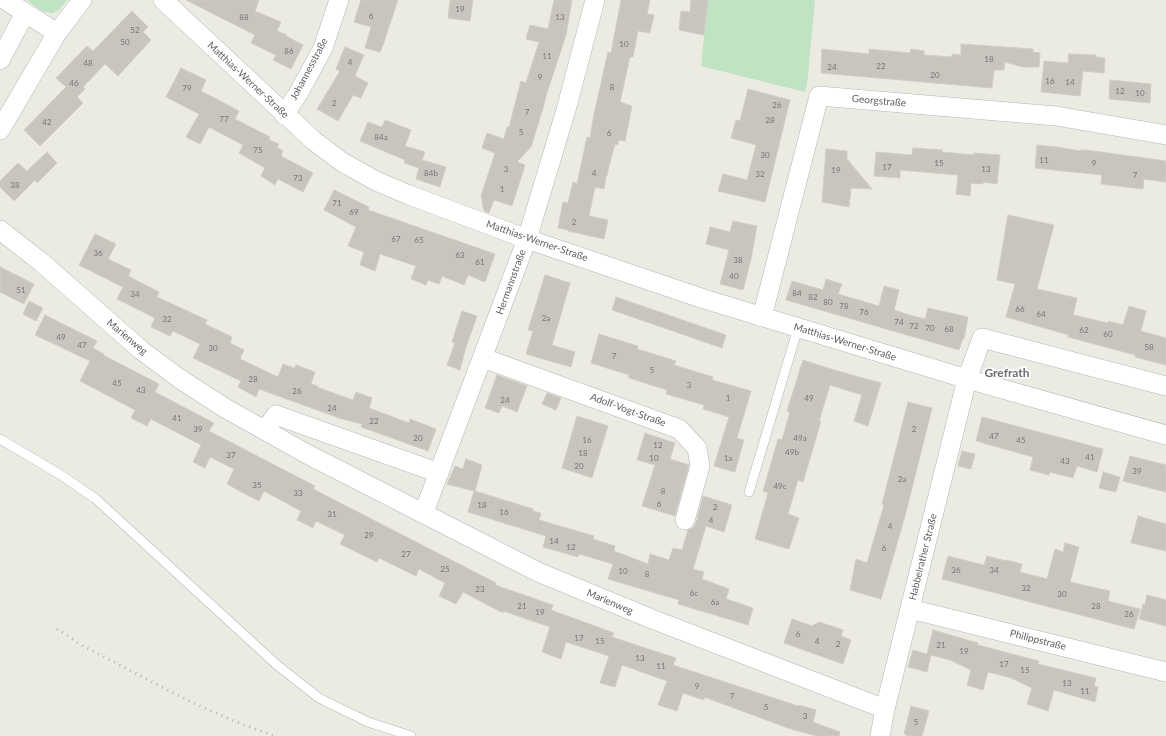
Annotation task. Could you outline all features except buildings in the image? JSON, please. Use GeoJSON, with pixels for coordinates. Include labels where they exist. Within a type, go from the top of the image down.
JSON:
{"type":"FeatureCollection","features":[{"type":"Feature","properties":{"kind":"street"},"geometry":{"type":"LineString","coordinates":[[5,0],[57,33]]}},
{"type":"Feature","properties":{"kind":"street"},"geometry":{"type":"LineString","coordinates":[[0,130],[57,33],[82,0]]}},
{"type":"Feature","properties":{"kind":"street","name":"Matthias-Werner-Straße"},"geometry":{"type":"LineString","coordinates":[[163,0],[314,141],[337,158],[376,181],[409,195],[527,238],[704,299],[968,379],[1166,435]]}},
{"type":"Feature","properties":{"kind":"street","name":"Johannesstraße"},"geometry":{"type":"LineString","coordinates":[[284,114],[298,94],[323,48],[339,0]]}},
{"type":"Feature","properties":{"kind":"street","name":"Hermannstraße"},"geometry":{"type":"LineString","coordinates":[[424,512],[527,238],[566,110],[595,0]]}},
{"type":"Feature","properties":{"kind":"street"},"geometry":{"type":"LineString","coordinates":[[0,60],[25,14]]}},
{"type":"Feature","properties":{"kind":"street","name":"Georgstraße"},"geometry":{"type":"LineString","coordinates":[[762,317],[819,96],[1056,116],[1166,135]]}},
{"type":"Feature","properties":{"kind":"street","name":"Marienweg"},"geometry":{"type":"LineString","coordinates":[[0,230],[41,262],[83,301],[141,350],[180,379],[225,408],[307,454],[424,512],[538,572],[652,619],[885,709]]}},
{"type":"Feature","properties":{"kind":"street"},"geometry":{"type":"LineString","coordinates":[[968,379],[982,338],[1166,386]]}},
{"type":"Feature","properties":{"kind":"street","name":"Adolf-Vogt-Straße"},"geometry":{"type":"LineString","coordinates":[[483,358],[679,429],[697,448],[700,466],[685,520]]}},
{"type":"Feature","properties":{"kind":"street","name":"Habbelrather Straße"},"geometry":{"type":"LineString","coordinates":[[880,736],[885,709],[968,379]]}},
{"type":"Feature","properties":{"kind":"street"},"geometry":{"type":"LineString","coordinates":[[265,430],[276,415],[439,473]]}},
{"type":"Feature","properties":{"kind":"street"},"geometry":{"type":"LineString","coordinates":[[345,472],[357,444]]}},
{"type":"Feature","properties":{"kind":"street","name":"Philippstraße"},"geometry":{"type":"LineString","coordinates":[[910,609],[1166,672]]}},
{"type":"Feature","properties":{"kind":"lane"},"geometry":{"type":"LineString","coordinates":[[749,492],[798,328]]}},
{"type":"Feature","properties":{"kind":"lane"},"geometry":{"type":"LineString","coordinates":[[0,439],[61,475],[96,499],[277,665],[319,698],[368,722],[411,736]]}},
{"type":"Feature","properties":{"kind":"green space"},"geometry":{"type":"Polygon","coordinates":[[[27,0],[67,0],[59,10],[52,13],[42,11],[27,0]]]}},
{"type":"Feature","properties":{"kind":"green space"},"geometry":{"type":"Polygon","coordinates":[[[708,0],[815,0],[807,85],[805,92],[701,66],[708,0]]]}},
{"type":"Feature","properties":{"kind":"railway"},"geometry":{"type":"LineString","coordinates":[[57,629],[83,646],[191,702],[234,721],[274,736]]}},
{"type":"Feature","properties":{"kind":"district","name":"Grefrath"},"geometry":{"type":"Point","coordinates":[1007,373]}}]}
